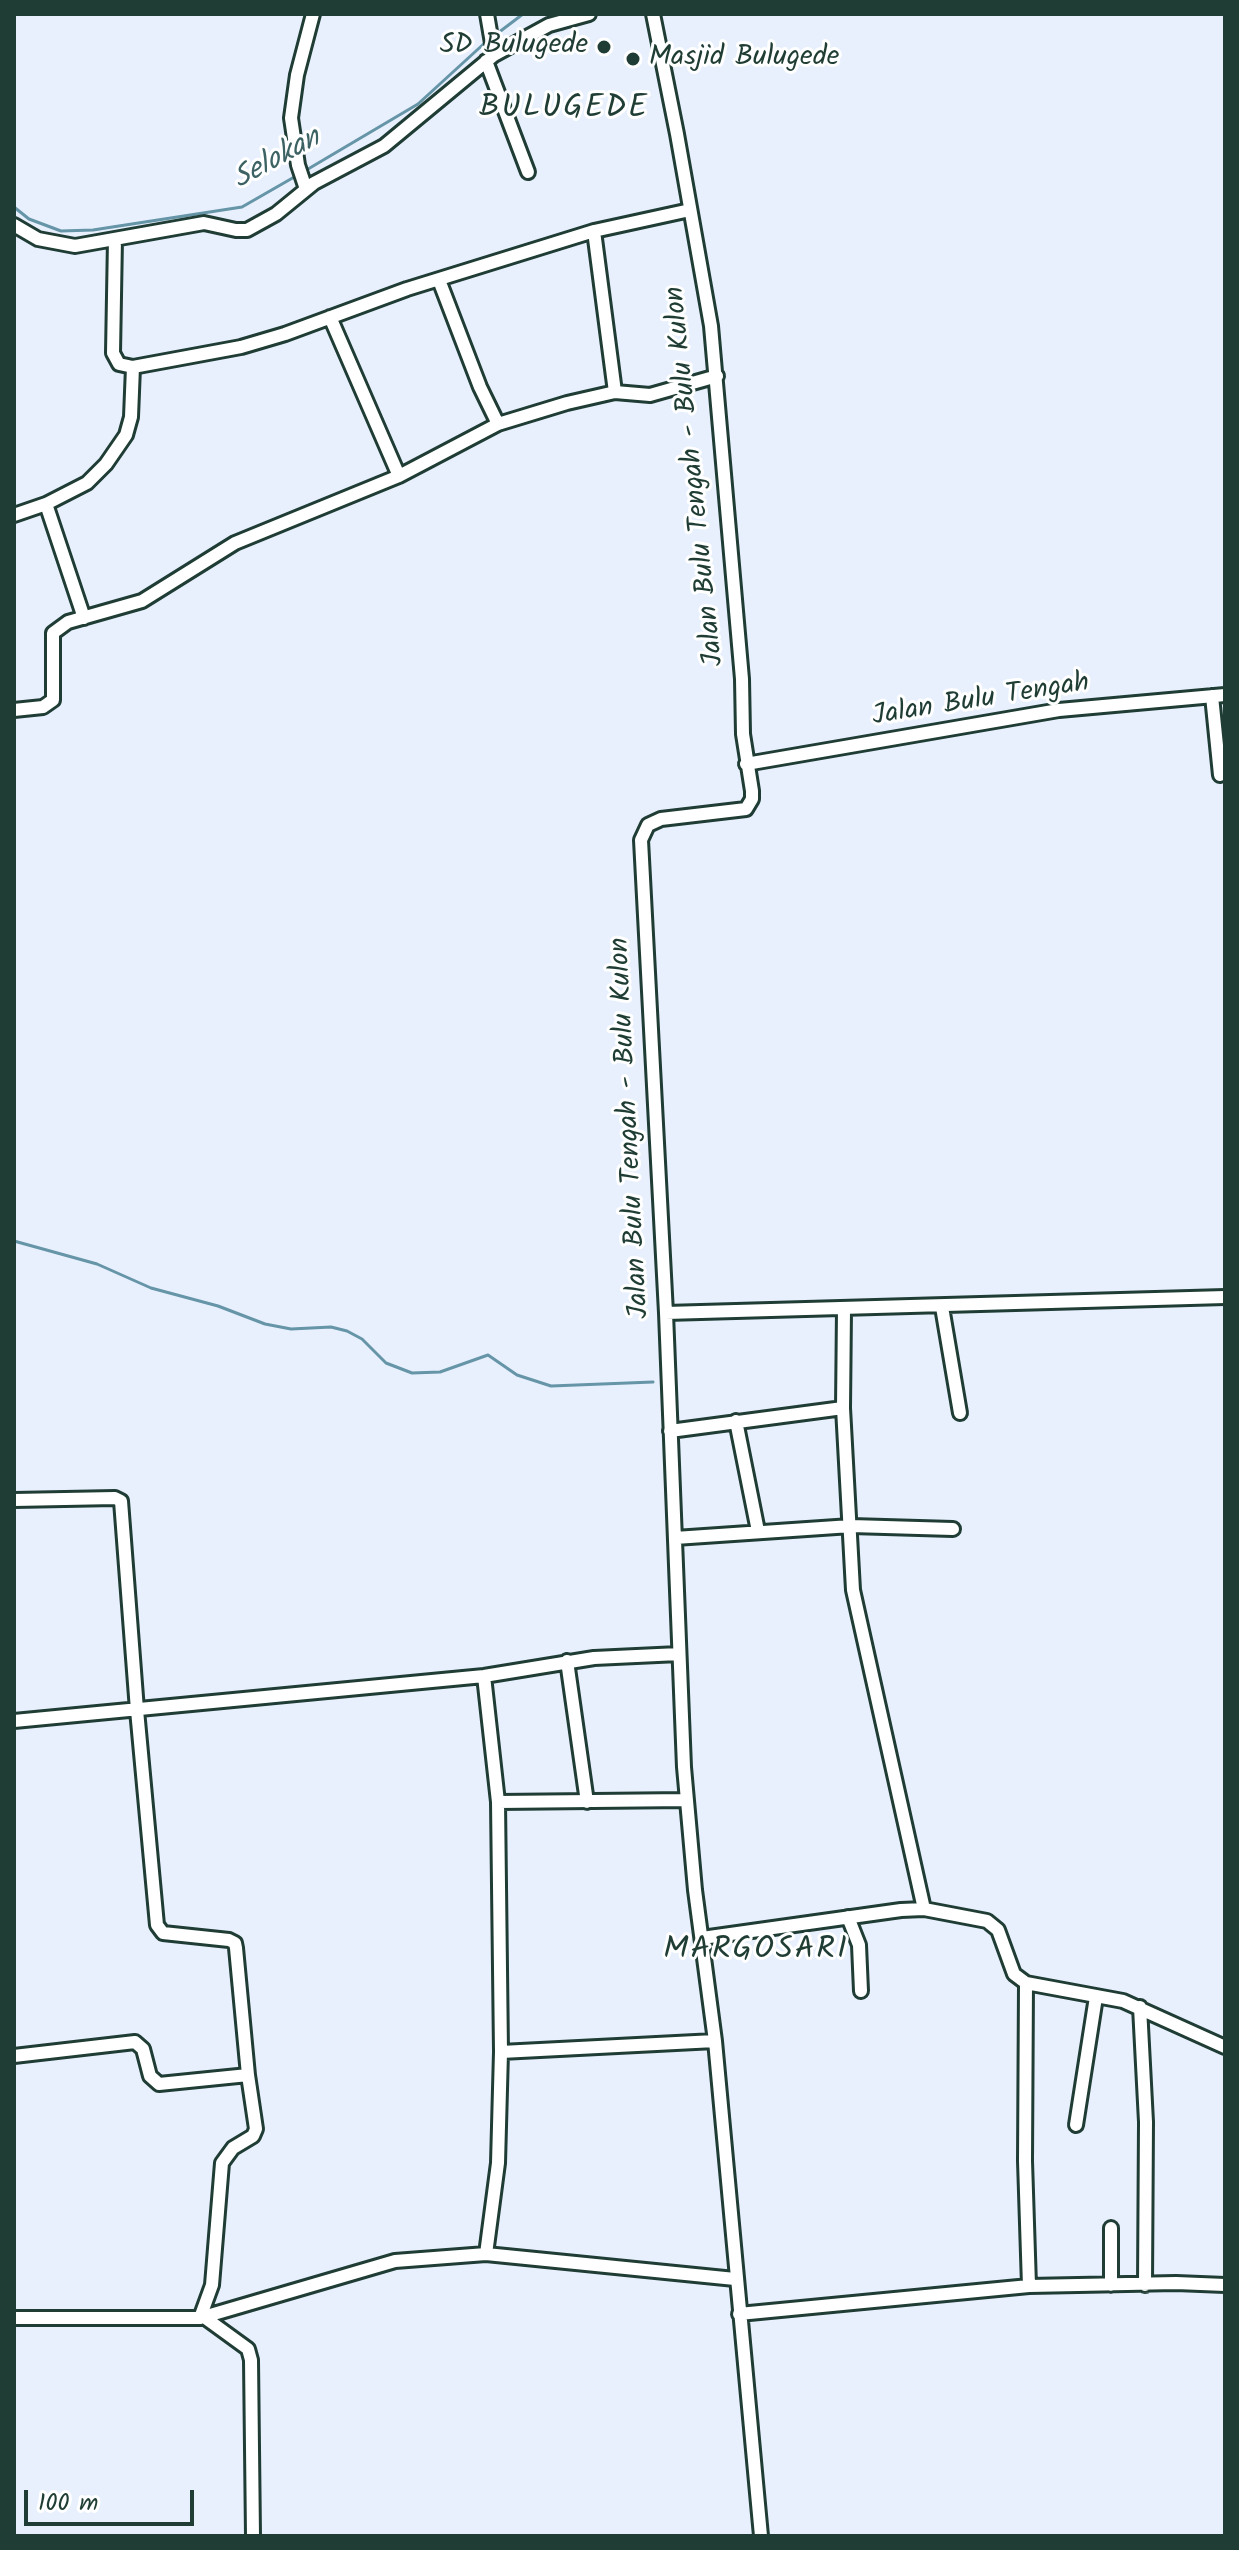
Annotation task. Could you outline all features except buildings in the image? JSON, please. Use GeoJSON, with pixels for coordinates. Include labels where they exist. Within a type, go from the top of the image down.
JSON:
{"type":"FeatureCollection","features":[{"type":"Feature","properties":{"kind":"street"},"geometry":{"type":"LineString","coordinates":[[305,186],[298,165],[291,118],[297,75],[313,14]]}},
{"type":"Feature","properties":{"kind":"street"},"geometry":{"type":"LineString","coordinates":[[487,14],[491,36],[490,58],[528,172]]}},
{"type":"Feature","properties":{"kind":"street"},"geometry":{"type":"LineString","coordinates":[[14,225],[38,239],[75,246],[204,223],[247,230],[276,214],[305,186],[384,146],[490,58],[549,25],[589,14]]}},
{"type":"Feature","properties":{"kind":"street","name":"Jalan Bulu Tengah - Bulu Kulon"},"geometry":{"type":"LineString","coordinates":[[653,14],[717,376],[746,764],[752,791],[752,799],[746,809],[661,819],[648,825],[641,840],[687,1800],[695,1890],[715,2041],[761,2536]]}},
{"type":"Feature","properties":{"kind":"street"},"geometry":{"type":"LineString","coordinates":[[115,239],[113,353],[119,364],[133,367],[241,347],[394,293],[594,231],[690,210]]}},
{"type":"Feature","properties":{"kind":"street"},"geometry":{"type":"LineString","coordinates":[[594,231],[615,392]]}},
{"type":"Feature","properties":{"kind":"street"},"geometry":{"type":"LineString","coordinates":[[439,280],[480,387],[498,424]]}},
{"type":"Feature","properties":{"kind":"street"},"geometry":{"type":"LineString","coordinates":[[330,317],[399,476]]}},
{"type":"Feature","properties":{"kind":"street"},"geometry":{"type":"LineString","coordinates":[[14,515],[46,504],[87,483],[117,450],[126,435],[131,417],[133,367]]}},
{"type":"Feature","properties":{"kind":"street"},"geometry":{"type":"LineString","coordinates":[[14,710],[43,707],[53,700],[53,633],[68,622],[142,601],[235,543],[399,476],[498,424],[615,392],[650,395],[717,376]]}},
{"type":"Feature","properties":{"kind":"street"},"geometry":{"type":"LineString","coordinates":[[46,504],[84,618]]}},
{"type":"Feature","properties":{"kind":"street"},"geometry":{"type":"LineString","coordinates":[[1218,695],[1220,775]]}},
{"type":"Feature","properties":{"kind":"street","name":"Jalan Bulu Tengah"},"geometry":{"type":"LineString","coordinates":[[746,764],[1059,710],[1218,695]]}},
{"type":"Feature","properties":{"kind":"street"},"geometry":{"type":"LineString","coordinates":[[666,1313],[1225,1297]]}},
{"type":"Feature","properties":{"kind":"street"},"geometry":{"type":"LineString","coordinates":[[942,1307],[960,1413]]}},
{"type":"Feature","properties":{"kind":"street"},"geometry":{"type":"LineString","coordinates":[[844,1310],[843,1408],[853,1590],[924,1909]]}},
{"type":"Feature","properties":{"kind":"street"},"geometry":{"type":"LineString","coordinates":[[670,1431],[843,1408]]}},
{"type":"Feature","properties":{"kind":"street"},"geometry":{"type":"LineString","coordinates":[[736,1421],[758,1531]]}},
{"type":"Feature","properties":{"kind":"street"},"geometry":{"type":"LineString","coordinates":[[14,1500],[115,1498],[121,1501],[158,1929],[163,1933],[235,1943],[256,2129],[253,2136],[233,2148],[222,2163],[212,2285],[202,2317]]}},
{"type":"Feature","properties":{"kind":"street"},"geometry":{"type":"LineString","coordinates":[[675,1538],[851,1526],[953,1529]]}},
{"type":"Feature","properties":{"kind":"street"},"geometry":{"type":"LineString","coordinates":[[14,1721],[484,1676],[567,1661],[679,1654]]}},
{"type":"Feature","properties":{"kind":"street"},"geometry":{"type":"LineString","coordinates":[[567,1661],[587,1802]]}},
{"type":"Feature","properties":{"kind":"street"},"geometry":{"type":"LineString","coordinates":[[484,1676],[498,1802],[501,2052],[498,2163],[486,2254]]}},
{"type":"Feature","properties":{"kind":"street"},"geometry":{"type":"LineString","coordinates":[[498,1802],[687,1800]]}},
{"type":"Feature","properties":{"kind":"street"},"geometry":{"type":"LineString","coordinates":[[702,1938],[924,1909],[993,1925],[1002,1938],[1014,1974],[1026,1983],[1123,2001],[1225,2047]]}},
{"type":"Feature","properties":{"kind":"street"},"geometry":{"type":"LineString","coordinates":[[848,1917],[859,1945],[861,1991]]}},
{"type":"Feature","properties":{"kind":"street"},"geometry":{"type":"LineString","coordinates":[[1026,1983],[1025,2161],[1029,2286]]}},
{"type":"Feature","properties":{"kind":"street"},"geometry":{"type":"LineString","coordinates":[[1076,2125],[1096,1997]]}},
{"type":"Feature","properties":{"kind":"street"},"geometry":{"type":"LineString","coordinates":[[1140,2007],[1146,2122],[1145,2285]]}},
{"type":"Feature","properties":{"kind":"street"},"geometry":{"type":"LineString","coordinates":[[501,2052],[715,2041]]}},
{"type":"Feature","properties":{"kind":"street"},"geometry":{"type":"LineString","coordinates":[[14,2056],[135,2042],[143,2049],[150,2076],[159,2084],[248,2075]]}},
{"type":"Feature","properties":{"kind":"street"},"geometry":{"type":"LineString","coordinates":[[1111,2228],[1111,2285]]}},
{"type":"Feature","properties":{"kind":"street"},"geometry":{"type":"LineString","coordinates":[[14,2318],[202,2317],[395,2261],[486,2254],[735,2279]]}},
{"type":"Feature","properties":{"kind":"street"},"geometry":{"type":"LineString","coordinates":[[739,2314],[1029,2286],[1225,2285]]}},
{"type":"Feature","properties":{"kind":"street"},"geometry":{"type":"LineString","coordinates":[[202,2317],[248,2349],[251,2360],[253,2536]]}},
{"type":"Feature","properties":{"kind":"waterway","name":"Selokan"},"geometry":{"type":"LineString","coordinates":[[494,36],[523,14]]}},
{"type":"Feature","properties":{"kind":"waterway","name":"Selokan"},"geometry":{"type":"LineString","coordinates":[[303,172],[418,104],[488,40]]}},
{"type":"Feature","properties":{"kind":"waterway","name":"Selokan"},"geometry":{"type":"LineString","coordinates":[[14,207],[29,219],[61,231],[93,230],[242,207],[296,176]]}},
{"type":"Feature","properties":{"kind":"waterway"},"geometry":{"type":"LineString","coordinates":[[14,1241],[97,1264],[151,1288],[218,1306],[265,1324],[291,1329],[331,1327],[347,1331],[362,1339],[386,1363],[412,1373],[440,1372],[488,1355],[517,1375],[551,1386],[653,1382]]}},
{"type":"Feature","properties":{"kind":"place","name":"SD Bulugede"},"geometry":{"type":"Point","coordinates":[604,47]}},
{"type":"Feature","properties":{"kind":"place","name":"Masjid Bulugede"},"geometry":{"type":"Point","coordinates":[633,59]}},
{"type":"Feature","properties":{"kind":"district","name":"BULUGEDE"},"geometry":{"type":"Point","coordinates":[564,111]}},
{"type":"Feature","properties":{"kind":"district","name":"MARGOSARI"},"geometry":{"type":"Point","coordinates":[756,1953]}}]}
